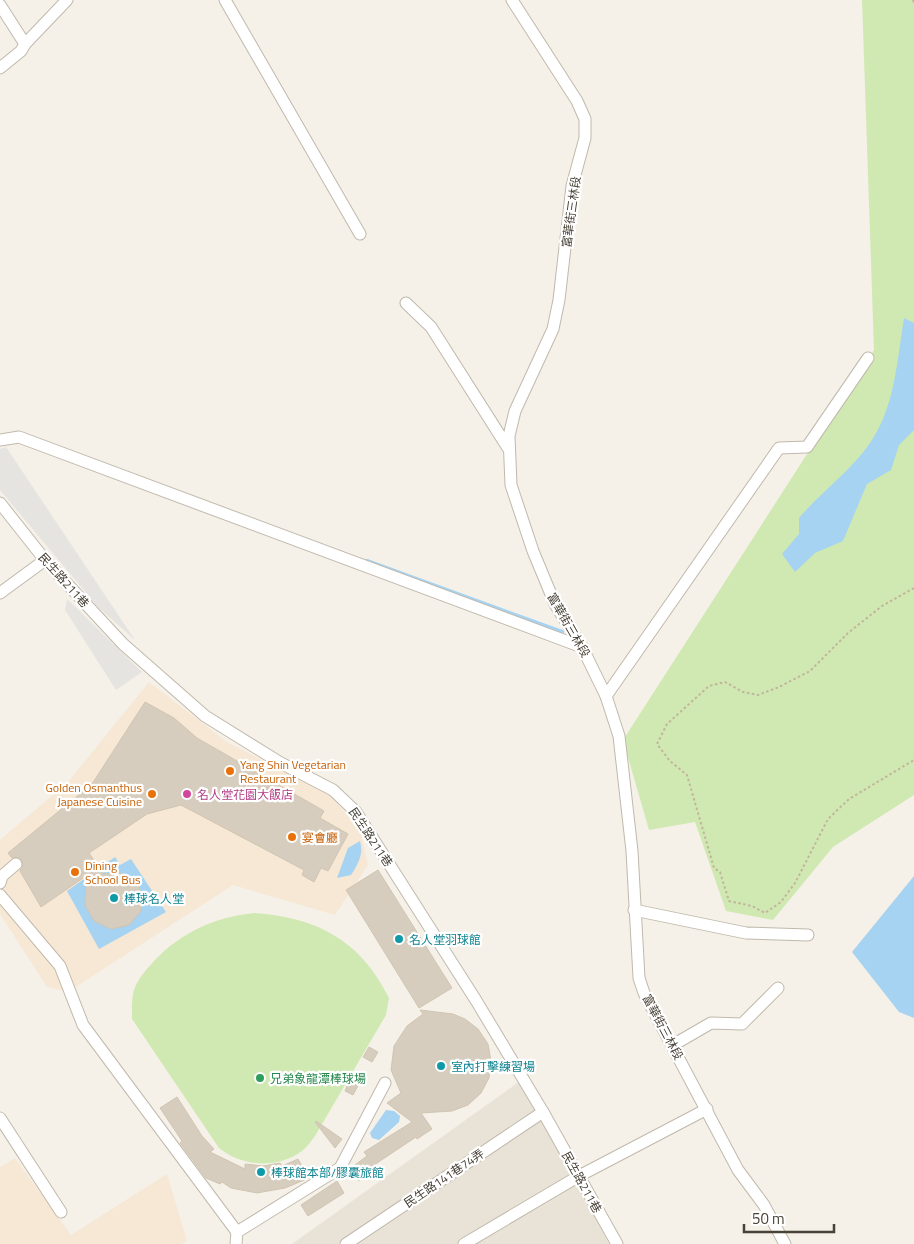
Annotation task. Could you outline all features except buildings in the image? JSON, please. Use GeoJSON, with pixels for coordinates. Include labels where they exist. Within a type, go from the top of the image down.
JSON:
{"type":"FeatureCollection","features":[{"type":"Feature","properties":{"kind":"street"},"geometry":{"type":"LineString","coordinates":[[0,68],[21,51],[24,44],[67,0]]}},
{"type":"Feature","properties":{"kind":"street"},"geometry":{"type":"LineString","coordinates":[[225,0],[360,234]]}},
{"type":"Feature","properties":{"kind":"street","name":"富華街三林段"},"geometry":{"type":"LineString","coordinates":[[512,0],[577,101],[585,119],[585,138],[572,186],[559,300],[553,329],[515,411],[509,436],[511,485],[533,551],[554,604],[582,648],[606,696],[619,736],[632,850],[639,978],[644,993],[738,1170],[764,1205],[785,1244]]}},
{"type":"Feature","properties":{"kind":"street"},"geometry":{"type":"LineString","coordinates":[[0,5],[24,44]]}},
{"type":"Feature","properties":{"kind":"street"},"geometry":{"type":"LineString","coordinates":[[406,303],[431,327],[509,449]]}},
{"type":"Feature","properties":{"kind":"street"},"geometry":{"type":"LineString","coordinates":[[606,696],[779,448],[807,447],[868,358]]}},
{"type":"Feature","properties":{"kind":"street"},"geometry":{"type":"LineString","coordinates":[[0,440],[19,437],[582,648]]}},
{"type":"Feature","properties":{"kind":"street","name":"民生路211巷"},"geometry":{"type":"LineString","coordinates":[[0,503],[45,560],[123,644],[206,716],[279,762],[333,790],[356,812],[473,996],[543,1112],[579,1176],[613,1243]]}},
{"type":"Feature","properties":{"kind":"street"},"geometry":{"type":"LineString","coordinates":[[0,593],[45,560]]}},
{"type":"Feature","properties":{"kind":"street"},"geometry":{"type":"LineString","coordinates":[[0,883],[2,876],[16,864]]}},
{"type":"Feature","properties":{"kind":"street"},"geometry":{"type":"LineString","coordinates":[[0,895],[60,966],[83,1025],[236,1238],[340,1168],[385,1083]]}},
{"type":"Feature","properties":{"kind":"street"},"geometry":{"type":"LineString","coordinates":[[634,910],[746,933],[808,935]]}},
{"type":"Feature","properties":{"kind":"street"},"geometry":{"type":"LineString","coordinates":[[673,1045],[711,1023],[742,1024],[778,988]]}},
{"type":"Feature","properties":{"kind":"street"},"geometry":{"type":"LineString","coordinates":[[464,1244],[579,1176],[707,1109]]}},
{"type":"Feature","properties":{"kind":"street","name":"民生路141巷74弄"},"geometry":{"type":"LineString","coordinates":[[346,1244],[543,1112]]}},
{"type":"Feature","properties":{"kind":"street"},"geometry":{"type":"LineString","coordinates":[[0,1118],[61,1212]]}},
{"type":"Feature","properties":{"kind":"path"},"geometry":{"type":"LineString","coordinates":[[914,588],[882,606],[848,633],[810,670],[779,686],[758,695],[743,692],[725,682],[709,686],[668,724],[657,744],[670,761],[687,775],[714,868],[720,872],[729,901],[752,906],[765,914],[781,902],[795,882],[828,819],[849,799],[914,760]]}},
{"type":"Feature","properties":{"kind":"shaded area"},"geometry":{"type":"Polygon","coordinates":[[[6,447],[135,640],[98,607],[0,490],[0,449],[6,447]]]}},
{"type":"Feature","properties":{"kind":"shaded area"},"geometry":{"type":"Polygon","coordinates":[[[67,599],[142,672],[116,690],[65,610],[67,599]]]}},
{"type":"Feature","properties":{"kind":"shaded area"},"geometry":{"type":"Polygon","coordinates":[[[149,682],[227,742],[331,796],[361,832],[368,865],[335,915],[233,885],[68,992],[47,987],[0,914],[0,840],[68,782],[149,682]]]}},
{"type":"Feature","properties":{"kind":"shaded area"},"geometry":{"type":"Polygon","coordinates":[[[523,1079],[609,1244],[292,1244],[523,1079]]]}},
{"type":"Feature","properties":{"kind":"shaded area"},"geometry":{"type":"Polygon","coordinates":[[[15,1158],[71,1235],[167,1174],[187,1241],[181,1244],[0,1244],[0,1167],[15,1158]]]}},
{"type":"Feature","properties":{"kind":"green space"},"geometry":{"type":"Polygon","coordinates":[[[862,0],[914,0],[914,795],[833,847],[773,920],[726,911],[695,822],[649,830],[623,740],[874,350],[862,0]]]}},
{"type":"Feature","properties":{"kind":"green space","name":"兄弟象龍潭棒球場"},"geometry":{"type":"Polygon","coordinates":[[[254,913],[277,915],[298,920],[335,936],[351,947],[365,961],[378,978],[389,998],[386,1015],[315,1136],[302,1151],[282,1161],[271,1163],[249,1162],[238,1159],[219,1148],[132,1019],[134,989],[144,972],[165,950],[188,934],[213,922],[254,913]]]}},
{"type":"Feature","properties":{"kind":"water"},"geometry":{"type":"Polygon","coordinates":[[[904,318],[914,323],[914,430],[899,445],[891,470],[867,484],[843,541],[815,553],[795,572],[782,554],[799,534],[799,518],[845,473],[862,453],[870,443],[885,414],[894,383],[904,318]]]}},
{"type":"Feature","properties":{"kind":"water"},"geometry":{"type":"Polygon","coordinates":[[[360,841],[361,855],[354,871],[351,875],[337,878],[348,848],[360,841]]]}},
{"type":"Feature","properties":{"kind":"water"},"geometry":{"type":"Polygon","coordinates":[[[115,857],[120,865],[131,859],[166,912],[99,949],[67,891],[115,857]]]}},
{"type":"Feature","properties":{"kind":"water"},"geometry":{"type":"Polygon","coordinates":[[[914,876],[914,1018],[899,1012],[852,952],[914,876]]]}},
{"type":"Feature","properties":{"kind":"water"},"geometry":{"type":"Polygon","coordinates":[[[386,1110],[394,1111],[400,1116],[399,1122],[379,1140],[372,1138],[370,1133],[386,1110]]]}},
{"type":"Feature","properties":{"kind":"waterway"},"geometry":{"type":"LineString","coordinates":[[367,561],[562,632]]}},
{"type":"Feature","properties":{"kind":"place","name":"Yang Shin Vegetarian Restaurant"},"geometry":{"type":"Point","coordinates":[230,771]}},
{"type":"Feature","properties":{"kind":"place","name":"Golden Osmanthus Japanese Cuisine"},"geometry":{"type":"Point","coordinates":[152,794]}},
{"type":"Feature","properties":{"kind":"place","name":"名人堂花園大飯店"},"geometry":{"type":"Point","coordinates":[187,794]}},
{"type":"Feature","properties":{"kind":"place","name":"宴會廳"},"geometry":{"type":"Point","coordinates":[292,837]}},
{"type":"Feature","properties":{"kind":"place","name":"Dining School Bus"},"geometry":{"type":"Point","coordinates":[75,872]}},
{"type":"Feature","properties":{"kind":"place","name":"棒球名人堂"},"geometry":{"type":"Point","coordinates":[114,898]}},
{"type":"Feature","properties":{"kind":"place","name":"名人堂羽球館"},"geometry":{"type":"Point","coordinates":[399,939]}},
{"type":"Feature","properties":{"kind":"place","name":"室內打擊練習場"},"geometry":{"type":"Point","coordinates":[441,1066]}},
{"type":"Feature","properties":{"kind":"place","name":"兄弟象龍潭棒球場"},"geometry":{"type":"Point","coordinates":[260,1078]}},
{"type":"Feature","properties":{"kind":"place","name":"棒球館本部/膠囊旅館"},"geometry":{"type":"Point","coordinates":[261,1172]}}]}
